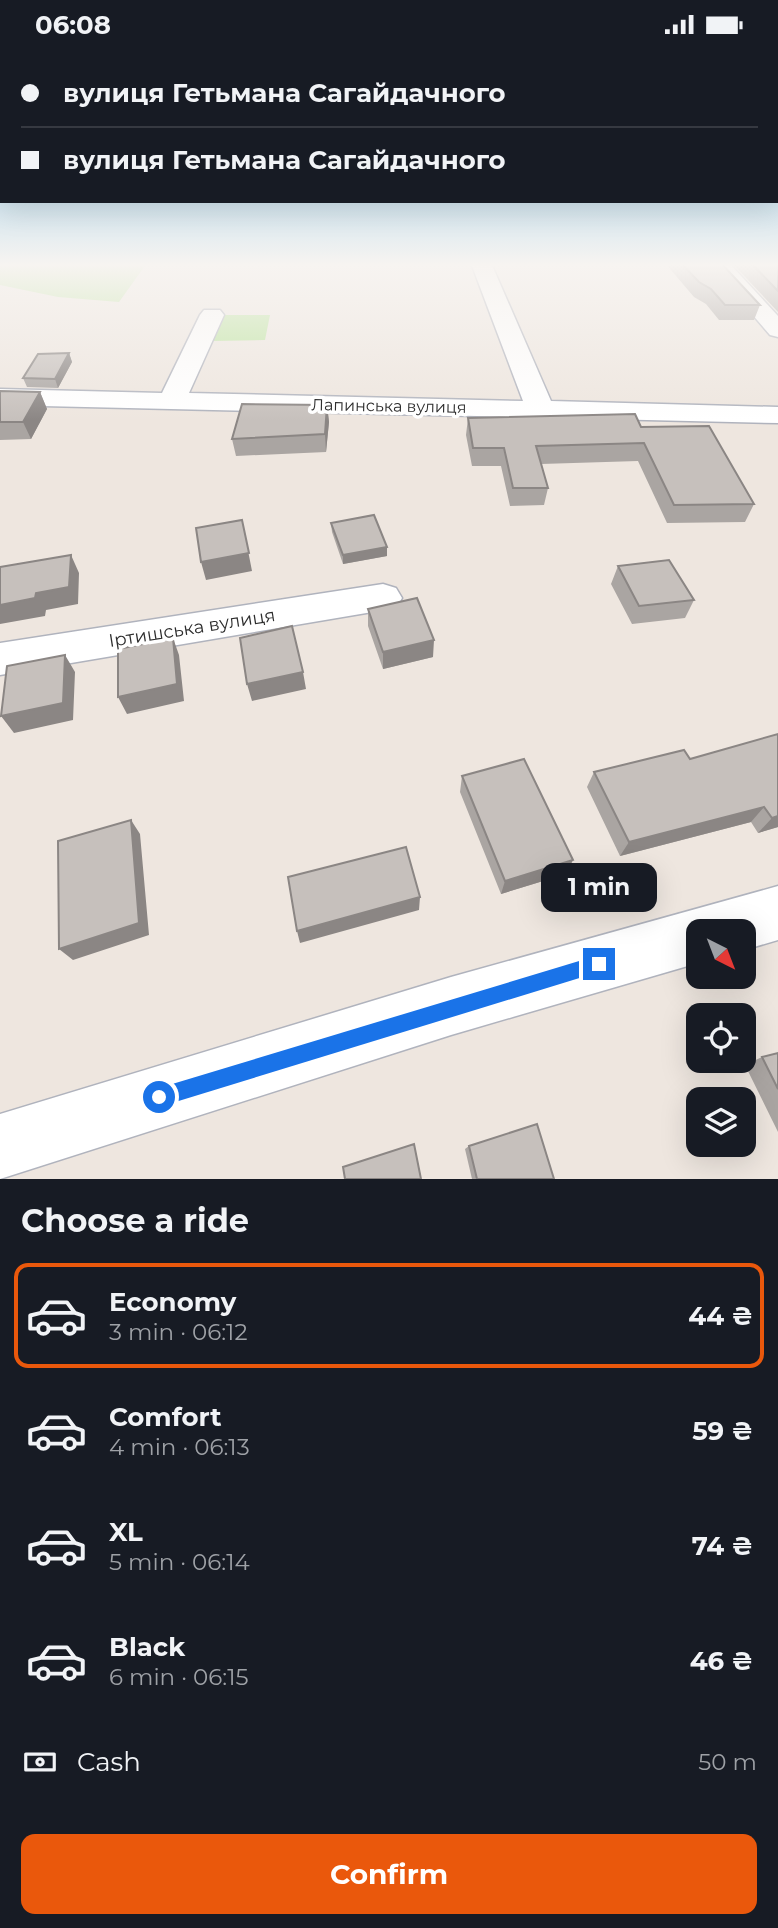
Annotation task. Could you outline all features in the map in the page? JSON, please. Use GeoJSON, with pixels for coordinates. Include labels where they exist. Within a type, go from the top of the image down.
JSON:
{"type":"FeatureCollection","features":[{"type":"Feature","properties":{"kind":"street"},"geometry":{"type":"LineString","coordinates":[[172,400],[212,316]]}},
{"type":"Feature","properties":{"kind":"street"},"geometry":{"type":"LineString","coordinates":[[502,316],[540,409]]}},
{"type":"Feature","properties":{"kind":"street"},"geometry":{"type":"LineString","coordinates":[[765,316],[778,330]]}},
{"type":"Feature","properties":{"kind":"street","name":"Лапинська вулиця"},"geometry":{"type":"LineString","coordinates":[[0,397],[778,415]]}},
{"type":"Feature","properties":{"kind":"street","name":"Іртишська вулиця"},"geometry":{"type":"LineString","coordinates":[[0,659],[383,598]]}},
{"type":"Feature","properties":{"kind":"street"},"geometry":{"type":"LineString","coordinates":[[756,919],[778,913]]}},
{"type":"Feature","properties":{"kind":"street"},"geometry":{"type":"LineString","coordinates":[[0,1147],[451,1006],[686,939]]}},
{"type":"Feature","properties":{"kind":"green space"},"geometry":{"type":"Polygon","coordinates":[[[220,316],[270,316],[265,340],[210,341],[220,316]]]}},
{"type":"Feature","properties":{"kind":"building"},"geometry":{"type":"Polygon","coordinates":[[[69,353],[55,379],[23,378],[38,354],[69,353]]]}},
{"type":"Feature","properties":{"kind":"building"},"geometry":{"type":"Polygon","coordinates":[[[0,391],[40,392],[23,422],[0,422],[0,391]]]}},
{"type":"Feature","properties":{"kind":"building"},"geometry":{"type":"Polygon","coordinates":[[[242,404],[327,405],[325,434],[232,439],[242,404]]]}},
{"type":"Feature","properties":{"kind":"building"},"geometry":{"type":"Polygon","coordinates":[[[635,414],[641,427],[709,426],[754,504],[674,505],[644,443],[536,446],[548,488],[513,488],[504,448],[473,448],[468,418],[635,414]]]}},
{"type":"Feature","properties":{"kind":"building"},"geometry":{"type":"Polygon","coordinates":[[[374,515],[387,547],[343,555],[331,523],[374,515]]]}},
{"type":"Feature","properties":{"kind":"building"},"geometry":{"type":"Polygon","coordinates":[[[242,520],[249,553],[201,562],[196,528],[242,520]]]}},
{"type":"Feature","properties":{"kind":"building"},"geometry":{"type":"Polygon","coordinates":[[[71,555],[69,587],[36,593],[35,598],[0,605],[0,567],[71,555]]]}},
{"type":"Feature","properties":{"kind":"building"},"geometry":{"type":"Polygon","coordinates":[[[669,560],[694,600],[639,606],[618,566],[669,560]]]}},
{"type":"Feature","properties":{"kind":"building"},"geometry":{"type":"Polygon","coordinates":[[[417,598],[434,640],[383,652],[368,609],[417,598]]]}},
{"type":"Feature","properties":{"kind":"building"},"geometry":{"type":"Polygon","coordinates":[[[292,626],[303,672],[247,684],[240,638],[292,626]]]}},
{"type":"Feature","properties":{"kind":"building"},"geometry":{"type":"Polygon","coordinates":[[[173,638],[177,684],[118,697],[118,649],[173,638]]]}},
{"type":"Feature","properties":{"kind":"building"},"geometry":{"type":"Polygon","coordinates":[[[65,655],[63,703],[1,716],[7,666],[65,655]]]}},
{"type":"Feature","properties":{"kind":"building"},"geometry":{"type":"Polygon","coordinates":[[[778,734],[778,816],[772,818],[764,807],[629,842],[594,772],[684,750],[690,759],[778,734]]]}},
{"type":"Feature","properties":{"kind":"building"},"geometry":{"type":"Polygon","coordinates":[[[524,759],[573,860],[505,881],[462,776],[524,759]]]}},
{"type":"Feature","properties":{"kind":"building"},"geometry":{"type":"Polygon","coordinates":[[[131,820],[139,923],[59,949],[58,841],[131,820]]]}},
{"type":"Feature","properties":{"kind":"building"},"geometry":{"type":"Polygon","coordinates":[[[406,847],[420,897],[297,931],[288,877],[406,847]]]}},
{"type":"Feature","properties":{"kind":"building"},"geometry":{"type":"Polygon","coordinates":[[[778,1053],[778,1089],[762,1057],[778,1053]]]}},
{"type":"Feature","properties":{"kind":"building"},"geometry":{"type":"Polygon","coordinates":[[[537,1124],[554,1179],[477,1179],[469,1146],[537,1124]]]}},
{"type":"Feature","properties":{"kind":"building"},"geometry":{"type":"Polygon","coordinates":[[[414,1144],[421,1179],[345,1179],[343,1167],[414,1144]]]}},
{"type":"Feature","properties":{"kind":"route"},"geometry":{"type":"LineString","coordinates":[[159,1097],[451,1006],[599,964]]}}]}
